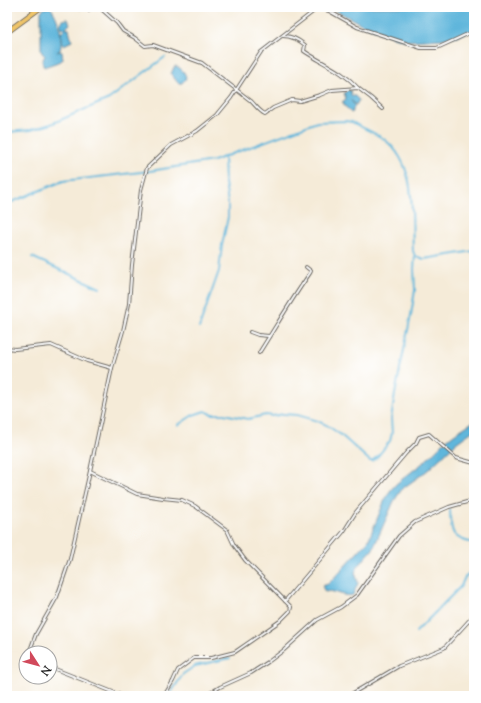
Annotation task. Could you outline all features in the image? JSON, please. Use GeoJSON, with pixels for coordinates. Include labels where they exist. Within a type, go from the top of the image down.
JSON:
{"type":"FeatureCollection","features":[{"type":"Feature","properties":{"kind":"highway"},"geometry":{"type":"LineString","coordinates":[[7,32],[41,7]]}},
{"type":"Feature","properties":{"kind":"street"},"geometry":{"type":"LineString","coordinates":[[59,7],[82,10],[98,7],[117,23],[123,31],[142,44],[146,46],[153,45],[194,60],[217,74],[265,114],[272,108],[292,100],[300,101],[332,90],[358,88]]}},
{"type":"Feature","properties":{"kind":"street"},"geometry":{"type":"LineString","coordinates":[[32,645],[36,634],[57,597],[68,566],[112,368],[129,304],[141,190],[147,168],[171,145],[196,131],[217,115],[224,108],[261,52],[319,8],[356,27],[421,48],[437,48],[474,31]]}},
{"type":"Feature","properties":{"kind":"street"},"geometry":{"type":"LineString","coordinates":[[282,36],[292,37],[303,43],[305,45],[304,51],[332,67],[371,98],[382,109]]}},
{"type":"Feature","properties":{"kind":"street"},"geometry":{"type":"LineString","coordinates":[[259,353],[279,319],[310,273],[310,269],[306,267]]}},
{"type":"Feature","properties":{"kind":"street"},"geometry":{"type":"LineString","coordinates":[[250,332],[258,336],[269,336]]}},
{"type":"Feature","properties":{"kind":"street"},"geometry":{"type":"LineString","coordinates":[[7,348],[15,349],[51,345],[87,361],[112,368]]}},
{"type":"Feature","properties":{"kind":"street"},"geometry":{"type":"LineString","coordinates":[[284,601],[344,531],[356,512],[416,443],[419,437],[429,434],[459,460],[474,463]]}},
{"type":"Feature","properties":{"kind":"street"},"geometry":{"type":"LineString","coordinates":[[90,471],[138,494],[182,500],[195,506],[227,530],[234,545],[245,560],[291,607],[290,611],[275,625],[235,652],[211,658],[194,658],[178,670],[173,682],[164,696]]}},
{"type":"Feature","properties":{"kind":"street"},"geometry":{"type":"LineString","coordinates":[[205,696],[220,687],[251,673],[268,662],[284,650],[317,620],[341,607],[357,595],[399,536],[415,522],[449,507],[474,500]]}},
{"type":"Feature","properties":{"kind":"street"},"geometry":{"type":"LineString","coordinates":[[348,696],[399,666],[444,648],[474,616]]}},
{"type":"Feature","properties":{"kind":"street"},"geometry":{"type":"LineString","coordinates":[[58,671],[123,696]]}},
{"type":"Feature","properties":{"kind":"water"},"geometry":{"type":"Polygon","coordinates":[[[50,7],[56,16],[60,28],[61,46],[60,50],[57,52],[62,52],[63,59],[44,67],[43,59],[45,56],[42,53],[41,48],[41,11],[50,7]]]}},
{"type":"Feature","properties":{"kind":"water"},"geometry":{"type":"Polygon","coordinates":[[[329,7],[474,7],[474,30],[443,39],[407,41],[365,26],[329,7]]]}},
{"type":"Feature","properties":{"kind":"water"},"geometry":{"type":"Polygon","coordinates":[[[68,19],[70,24],[66,28],[69,29],[72,41],[64,45],[61,33],[65,28],[62,28],[60,24],[63,20],[68,19]]]}},
{"type":"Feature","properties":{"kind":"water"},"geometry":{"type":"Polygon","coordinates":[[[176,66],[181,69],[185,75],[186,79],[182,83],[178,83],[171,74],[176,66]]]}},
{"type":"Feature","properties":{"kind":"water"},"geometry":{"type":"Polygon","coordinates":[[[350,90],[352,96],[355,96],[359,100],[356,105],[351,100],[355,106],[353,112],[351,113],[342,102],[346,99],[344,93],[350,90]]]}},
{"type":"Feature","properties":{"kind":"water"},"geometry":{"type":"Polygon","coordinates":[[[474,421],[474,430],[456,443],[428,470],[402,489],[394,501],[373,549],[355,572],[358,583],[353,595],[349,596],[329,591],[325,592],[322,586],[328,584],[368,541],[384,502],[396,484],[424,462],[444,442],[474,421]]]}},
{"type":"Feature","properties":{"kind":"waterway"},"geometry":{"type":"LineString","coordinates":[[7,132],[31,130],[51,124],[109,99],[165,57]]}},
{"type":"Feature","properties":{"kind":"waterway"},"geometry":{"type":"LineString","coordinates":[[7,204],[63,181],[150,171],[213,161],[317,122],[346,121],[352,122],[385,140],[396,151],[403,163],[411,191],[413,251],[415,256],[424,259],[474,251]]}},
{"type":"Feature","properties":{"kind":"waterway"},"geometry":{"type":"LineString","coordinates":[[199,328],[219,271],[222,245],[228,217],[224,156]]}},
{"type":"Feature","properties":{"kind":"waterway"},"geometry":{"type":"LineString","coordinates":[[178,425],[193,415],[205,411],[212,414],[224,414],[248,419],[266,415],[297,415],[318,421],[328,426],[341,435],[370,461],[372,461],[390,441],[392,433],[391,419],[395,394],[415,290],[415,256]]}},
{"type":"Feature","properties":{"kind":"waterway"},"geometry":{"type":"LineString","coordinates":[[32,257],[100,288]]}},
{"type":"Feature","properties":{"kind":"waterway"},"geometry":{"type":"LineString","coordinates":[[450,509],[451,527],[453,532],[460,539],[474,543]]}},
{"type":"Feature","properties":{"kind":"waterway"},"geometry":{"type":"LineString","coordinates":[[416,632],[461,586],[465,577],[474,568]]}},
{"type":"Feature","properties":{"kind":"waterway"},"geometry":{"type":"LineString","coordinates":[[169,696],[183,674],[195,666],[230,658]]}}]}
